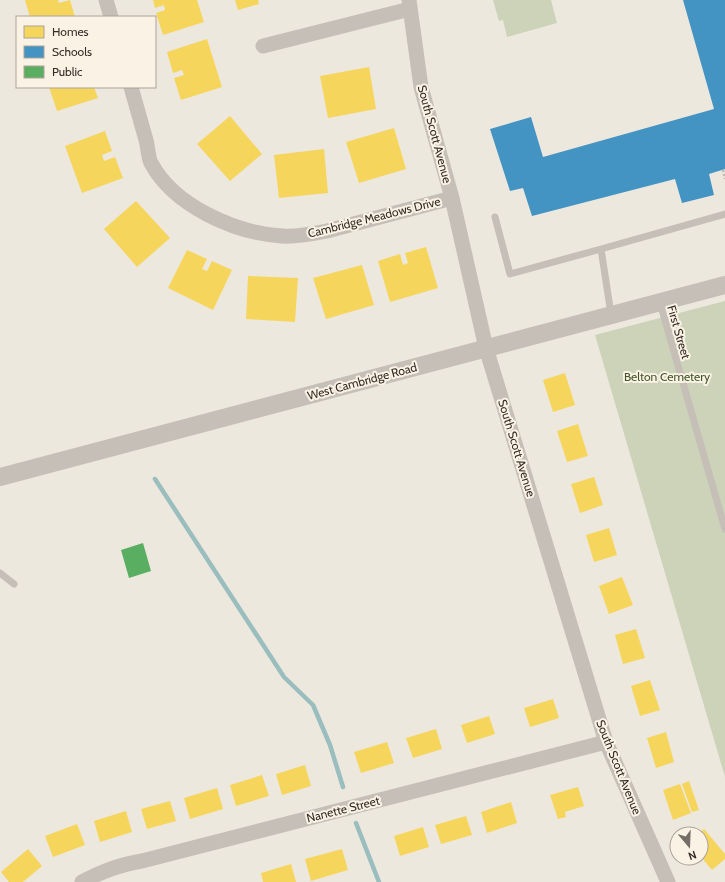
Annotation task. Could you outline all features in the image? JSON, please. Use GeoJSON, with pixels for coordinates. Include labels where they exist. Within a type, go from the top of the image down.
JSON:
{"type":"FeatureCollection","features":[{"type":"Feature","properties":{"kind":"street"},"geometry":{"type":"LineString","coordinates":[[106,0],[111,16]]}},
{"type":"Feature","properties":{"kind":"street"},"geometry":{"type":"LineString","coordinates":[[263,46],[410,4]]}},
{"type":"Feature","properties":{"kind":"street","name":"South Scott Avenue"},"geometry":{"type":"LineString","coordinates":[[410,4],[421,86],[452,198],[486,348],[606,742],[668,882]]}},
{"type":"Feature","properties":{"kind":"street","name":"Cambridge Meadows Drive"},"geometry":{"type":"LineString","coordinates":[[131,88],[146,141],[150,162],[165,182],[181,197],[199,210],[236,227],[261,234],[284,236],[307,234],[327,231],[452,198]]}},
{"type":"Feature","properties":{"kind":"street","name":"West Cambridge Road"},"geometry":{"type":"LineString","coordinates":[[0,477],[725,285]]}},
{"type":"Feature","properties":{"kind":"street","name":"Nanette Street"},"geometry":{"type":"LineString","coordinates":[[82,882],[98,873],[121,865],[142,861],[606,742]]}},
{"type":"Feature","properties":{"kind":"lane"},"geometry":{"type":"LineString","coordinates":[[495,217],[510,274],[725,214]]}},
{"type":"Feature","properties":{"kind":"lane"},"geometry":{"type":"LineString","coordinates":[[601,249],[611,314]]}},
{"type":"Feature","properties":{"kind":"lane","name":"First Street"},"geometry":{"type":"LineString","coordinates":[[659,302],[725,529]]}},
{"type":"Feature","properties":{"kind":"lane"},"geometry":{"type":"LineString","coordinates":[[0,573],[14,584]]}},
{"type":"Feature","properties":{"kind":"path"},"geometry":{"type":"LineString","coordinates":[[723,170],[725,179]]}},
{"type":"Feature","properties":{"kind":"green space"},"geometry":{"type":"Polygon","coordinates":[[[493,0],[551,0],[557,23],[507,37],[503,20],[499,21],[493,0]]]}},
{"type":"Feature","properties":{"kind":"green space","name":"Belton Cemetery"},"geometry":{"type":"Polygon","coordinates":[[[725,301],[725,777],[595,335],[725,301]]]}},
{"type":"Feature","properties":{"kind":"building: Homes"},"geometry":{"type":"Polygon","coordinates":[[[25,0],[58,0],[59,3],[70,0],[75,16],[30,16],[25,0]]]}},
{"type":"Feature","properties":{"kind":"building: Homes"},"geometry":{"type":"Polygon","coordinates":[[[153,0],[197,0],[204,22],[163,35],[156,13],[165,10],[164,5],[155,8],[153,0]]]}},
{"type":"Feature","properties":{"kind":"building: Homes"},"geometry":{"type":"Polygon","coordinates":[[[235,0],[258,0],[259,4],[238,10],[235,0]]]}},
{"type":"Feature","properties":{"kind":"building: Homes"},"geometry":{"type":"Polygon","coordinates":[[[207,39],[222,87],[181,100],[174,78],[184,75],[182,70],[173,73],[167,52],[207,39]]]}},
{"type":"Feature","properties":{"kind":"building: Homes"},"geometry":{"type":"Polygon","coordinates":[[[369,67],[376,109],[328,118],[320,76],[369,67]]]}},
{"type":"Feature","properties":{"kind":"building: Homes"},"geometry":{"type":"Polygon","coordinates":[[[49,88],[94,88],[98,98],[57,111],[49,88]]]}},
{"type":"Feature","properties":{"kind":"building: Homes"},"geometry":{"type":"Polygon","coordinates":[[[230,116],[262,154],[230,181],[197,144],[230,116]]]}},
{"type":"Feature","properties":{"kind":"building: Homes"},"geometry":{"type":"Polygon","coordinates":[[[394,128],[406,169],[359,183],[346,142],[394,128]]]}},
{"type":"Feature","properties":{"kind":"building: Homes"},"geometry":{"type":"Polygon","coordinates":[[[105,131],[112,151],[102,155],[104,161],[115,157],[123,178],[82,193],[65,146],[105,131]]]}},
{"type":"Feature","properties":{"kind":"building: Homes"},"geometry":{"type":"Polygon","coordinates":[[[324,149],[328,193],[279,198],[274,155],[324,149]]]}},
{"type":"Feature","properties":{"kind":"building: Homes"},"geometry":{"type":"Polygon","coordinates":[[[136,201],[170,238],[137,267],[104,229],[136,201]]]}},
{"type":"Feature","properties":{"kind":"building: Homes"},"geometry":{"type":"Polygon","coordinates":[[[426,247],[438,288],[390,302],[378,261],[400,254],[403,265],[408,263],[405,253],[426,247]]]}},
{"type":"Feature","properties":{"kind":"building: Homes"},"geometry":{"type":"Polygon","coordinates":[[[187,250],[207,259],[202,269],[207,271],[212,261],[232,270],[213,310],[168,288],[187,250]]]}},
{"type":"Feature","properties":{"kind":"building: Homes"},"geometry":{"type":"Polygon","coordinates":[[[362,265],[374,305],[326,319],[313,278],[362,265]]]}},
{"type":"Feature","properties":{"kind":"building: Homes"},"geometry":{"type":"Polygon","coordinates":[[[248,276],[298,278],[295,322],[246,319],[248,276]]]}},
{"type":"Feature","properties":{"kind":"building: Homes"},"geometry":{"type":"Polygon","coordinates":[[[565,373],[575,405],[553,412],[543,380],[565,373]]]}},
{"type":"Feature","properties":{"kind":"building: Homes"},"geometry":{"type":"Polygon","coordinates":[[[578,424],[588,456],[567,462],[557,431],[578,424]]]}},
{"type":"Feature","properties":{"kind":"building: Homes"},"geometry":{"type":"Polygon","coordinates":[[[594,477],[603,505],[580,513],[571,484],[594,477]]]}},
{"type":"Feature","properties":{"kind":"building: Homes"},"geometry":{"type":"Polygon","coordinates":[[[609,528],[617,555],[594,562],[586,535],[609,528]]]}},
{"type":"Feature","properties":{"kind":"building: Homes"},"geometry":{"type":"Polygon","coordinates":[[[622,577],[633,605],[609,614],[599,586],[622,577]]]}},
{"type":"Feature","properties":{"kind":"building: Homes"},"geometry":{"type":"Polygon","coordinates":[[[636,629],[645,658],[623,664],[615,635],[636,629]]]}},
{"type":"Feature","properties":{"kind":"building: Homes"},"geometry":{"type":"Polygon","coordinates":[[[650,680],[660,710],[640,716],[631,686],[650,680]]]}},
{"type":"Feature","properties":{"kind":"building: Homes"},"geometry":{"type":"Polygon","coordinates":[[[553,699],[559,718],[530,727],[524,708],[553,699]]]}},
{"type":"Feature","properties":{"kind":"building: Homes"},"geometry":{"type":"Polygon","coordinates":[[[489,716],[495,734],[467,743],[461,725],[489,716]]]}},
{"type":"Feature","properties":{"kind":"building: Homes"},"geometry":{"type":"Polygon","coordinates":[[[436,729],[442,749],[413,758],[406,738],[436,729]]]}},
{"type":"Feature","properties":{"kind":"building: Homes"},"geometry":{"type":"Polygon","coordinates":[[[666,732],[674,762],[656,768],[647,738],[666,732]]]}},
{"type":"Feature","properties":{"kind":"building: Homes"},"geometry":{"type":"Polygon","coordinates":[[[387,742],[394,763],[361,773],[354,752],[387,742]]]}},
{"type":"Feature","properties":{"kind":"building: Homes"},"geometry":{"type":"Polygon","coordinates":[[[305,765],[311,786],[282,795],[276,774],[305,765]]]}},
{"type":"Feature","properties":{"kind":"building: Homes"},"geometry":{"type":"Polygon","coordinates":[[[262,775],[269,796],[236,806],[230,785],[262,775]]]}},
{"type":"Feature","properties":{"kind":"building: Homes"},"geometry":{"type":"Polygon","coordinates":[[[689,781],[699,810],[692,812],[682,784],[689,781]]]}},
{"type":"Feature","properties":{"kind":"building: Homes"},"geometry":{"type":"Polygon","coordinates":[[[680,784],[691,813],[673,820],[663,790],[680,784]]]}},
{"type":"Feature","properties":{"kind":"building: Homes"},"geometry":{"type":"Polygon","coordinates":[[[578,787],[584,806],[565,812],[566,817],[558,819],[550,795],[578,787]]]}},
{"type":"Feature","properties":{"kind":"building: Homes"},"geometry":{"type":"Polygon","coordinates":[[[217,788],[223,809],[190,819],[184,798],[217,788]]]}},
{"type":"Feature","properties":{"kind":"building: Homes"},"geometry":{"type":"Polygon","coordinates":[[[170,801],[176,821],[147,829],[141,809],[170,801]]]}},
{"type":"Feature","properties":{"kind":"building: Homes"},"geometry":{"type":"Polygon","coordinates":[[[511,802],[517,823],[487,833],[481,812],[511,802]]]}},
{"type":"Feature","properties":{"kind":"building: Homes"},"geometry":{"type":"Polygon","coordinates":[[[126,811],[132,832],[100,842],[94,821],[126,811]]]}},
{"type":"Feature","properties":{"kind":"building: Homes"},"geometry":{"type":"Polygon","coordinates":[[[466,816],[472,835],[441,844],[435,825],[466,816]]]}},
{"type":"Feature","properties":{"kind":"building: Homes"},"geometry":{"type":"Polygon","coordinates":[[[77,824],[85,845],[53,857],[45,836],[77,824]]]}},
{"type":"Feature","properties":{"kind":"building: Homes"},"geometry":{"type":"Polygon","coordinates":[[[423,827],[429,847],[400,856],[394,836],[423,827]]]}},
{"type":"Feature","properties":{"kind":"building: Homes"},"geometry":{"type":"Polygon","coordinates":[[[709,835],[725,854],[725,859],[712,870],[709,866],[709,835]]]}},
{"type":"Feature","properties":{"kind":"building: Homes"},"geometry":{"type":"Polygon","coordinates":[[[28,849],[42,866],[23,882],[9,882],[1,872],[28,849]]]}},
{"type":"Feature","properties":{"kind":"building: Homes"},"geometry":{"type":"Polygon","coordinates":[[[342,849],[348,870],[311,881],[305,859],[342,849]]]}},
{"type":"Feature","properties":{"kind":"building: Homes"},"geometry":{"type":"Polygon","coordinates":[[[291,864],[296,882],[263,882],[261,873],[291,864]]]}},
{"type":"Feature","properties":{"kind":"building: Schools"},"geometry":{"type":"Polygon","coordinates":[[[683,0],[725,0],[725,169],[709,174],[714,195],[682,203],[675,179],[532,216],[523,188],[510,191],[490,129],[531,117],[543,157],[714,109],[683,0]]]}},
{"type":"Feature","properties":{"kind":"building: Public"},"geometry":{"type":"Polygon","coordinates":[[[143,543],[151,571],[129,578],[121,550],[143,543]]]}},
{"type":"Feature","properties":{"kind":"waterway"},"geometry":{"type":"LineString","coordinates":[[155,479],[284,677],[313,705],[330,745],[343,787]]}},
{"type":"Feature","properties":{"kind":"waterway"},"geometry":{"type":"LineString","coordinates":[[356,823],[379,882]]}}]}
